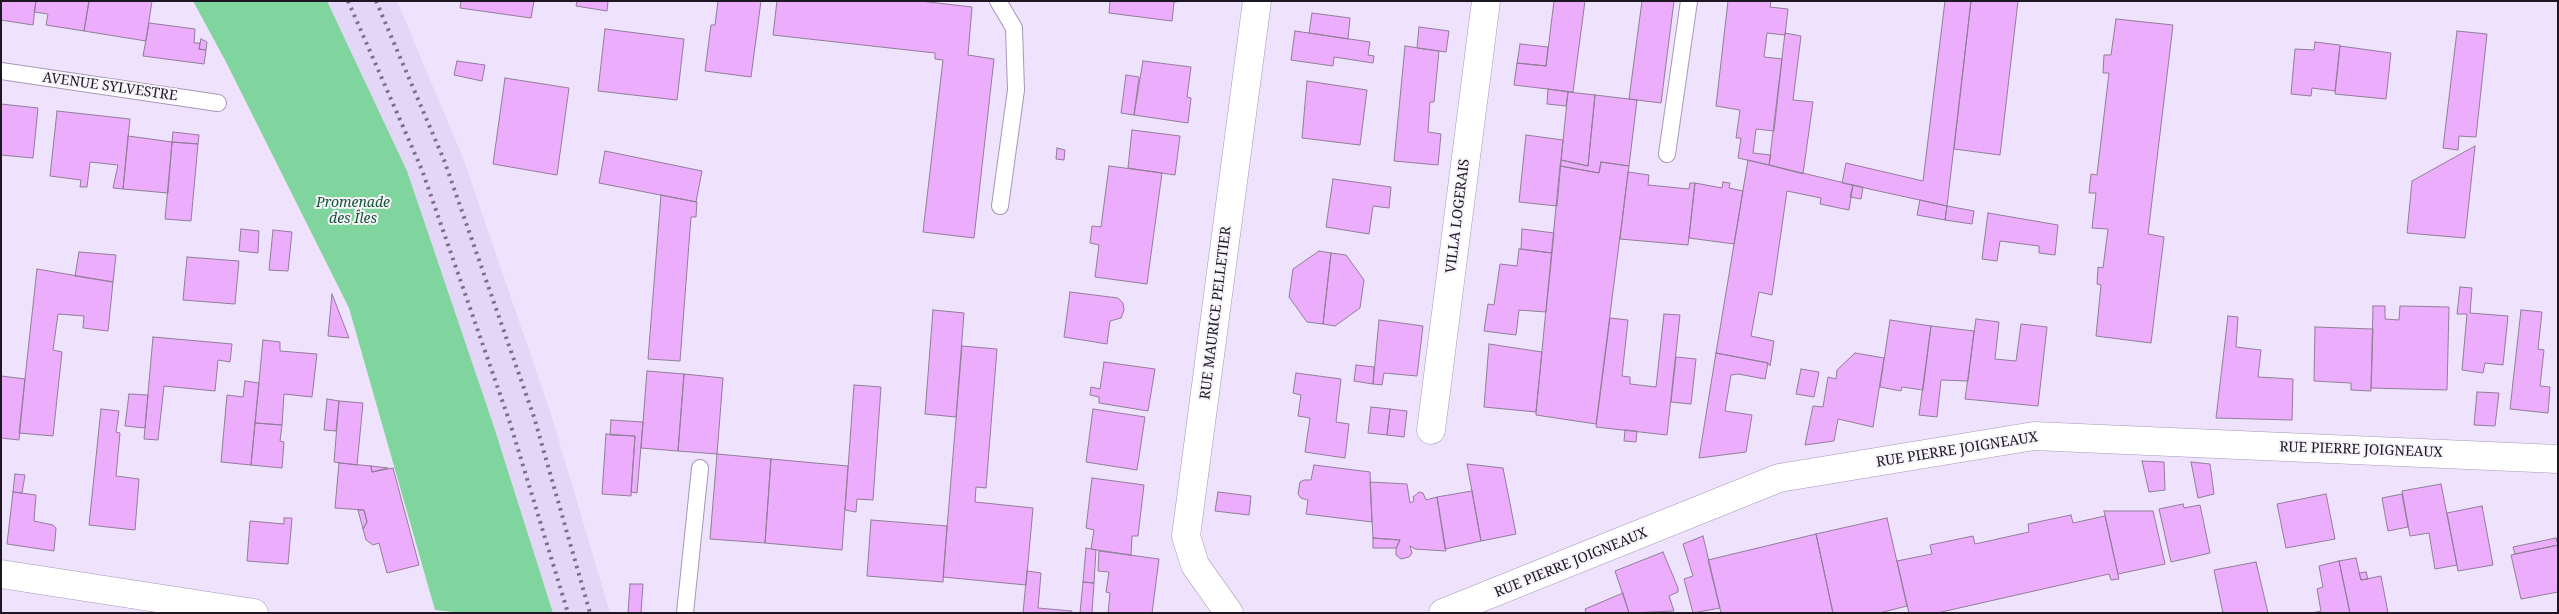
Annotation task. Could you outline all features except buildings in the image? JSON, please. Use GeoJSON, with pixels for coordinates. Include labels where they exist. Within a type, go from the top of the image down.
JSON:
{"type":"FeatureCollection","features":[{"type":"Feature","properties":{"kind":"street","name":"RUE MAURICE PELLETIER"},"geometry":{"type":"LineString","coordinates":[[1229,613],[1195,565],[1186,536],[1257,1]]}},
{"type":"Feature","properties":{"kind":"street","name":"VILLA LOGERAIS"},"geometry":{"type":"LineString","coordinates":[[1431,430],[1486,1]]}},
{"type":"Feature","properties":{"kind":"street","name":"RUE PIERRE JOIGNEAUX"},"geometry":{"type":"LineString","coordinates":[[1443,613],[1488,605],[1779,478],[2034,436],[2558,459]]}},
{"type":"Feature","properties":{"kind":"street"},"geometry":{"type":"LineString","coordinates":[[1,574],[202,609],[254,613]]}},
{"type":"Feature","properties":{"kind":"lane"},"geometry":{"type":"LineString","coordinates":[[998,1],[1014,28],[1016,90],[1000,206]]}},
{"type":"Feature","properties":{"kind":"lane"},"geometry":{"type":"LineString","coordinates":[[1667,154],[1689,1]]}},
{"type":"Feature","properties":{"kind":"lane","name":"AVENUE SYLVESTRE"},"geometry":{"type":"LineString","coordinates":[[1,71],[218,103]]}},
{"type":"Feature","properties":{"kind":"lane"},"geometry":{"type":"LineString","coordinates":[[686,613],[700,468]]}},
{"type":"Feature","properties":{"kind":"shaded area"},"geometry":{"type":"Polygon","coordinates":[[[327,1],[397,1],[463,158],[551,414],[610,613],[553,613],[494,427],[407,171],[327,1]]]}},
{"type":"Feature","properties":{"kind":"green space","name":"Promenade des Îles"},"geometry":{"type":"Polygon","coordinates":[[[193,1],[327,1],[407,171],[494,427],[553,613],[464,613],[435,610],[349,308],[225,60],[193,1]]]}},
{"type":"Feature","properties":{"kind":"railway"},"geometry":{"type":"LineString","coordinates":[[348,1],[422,170],[510,423],[568,613]]}},
{"type":"Feature","properties":{"kind":"railway"},"geometry":{"type":"LineString","coordinates":[[376,1],[444,160],[534,417],[590,613]]}}]}
